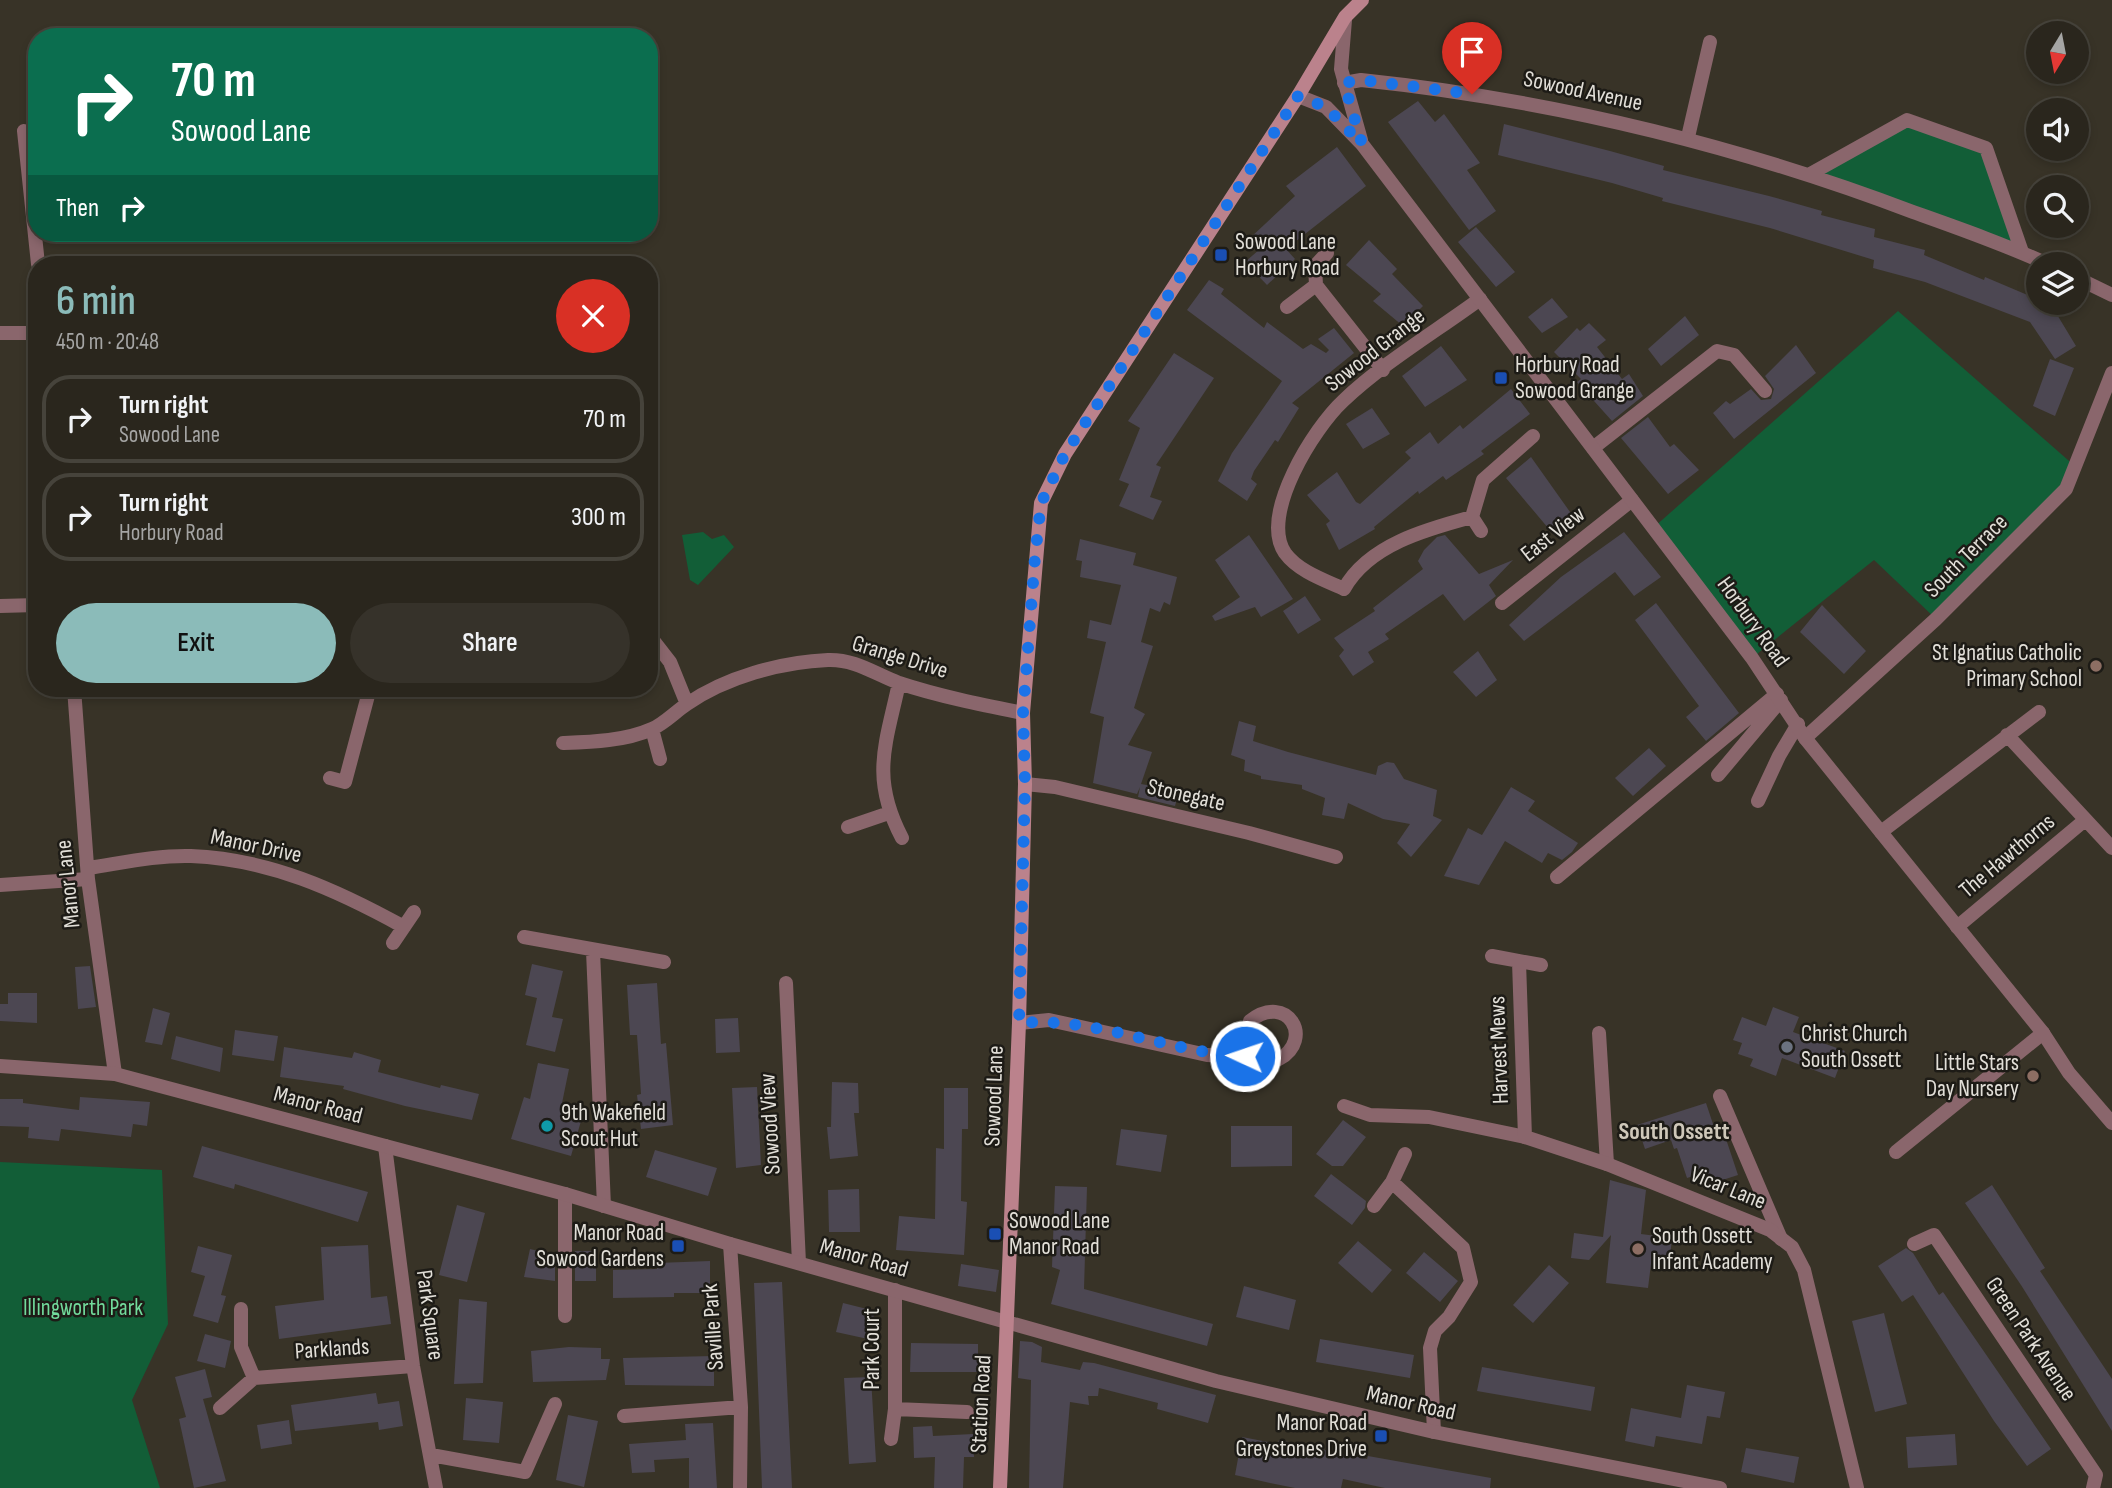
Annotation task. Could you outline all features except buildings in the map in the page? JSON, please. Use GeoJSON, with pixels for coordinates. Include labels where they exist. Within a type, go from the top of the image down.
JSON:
{"type":"FeatureCollection","features":[{"type":"Feature","properties":{"kind":"main road","name":"Sowood Lane"},"geometry":{"type":"LineString","coordinates":[[1009,1323],[1025,784],[1023,713],[1041,503],[1065,454],[1298,96],[1345,17],[1362,0]]}},
{"type":"Feature","properties":{"kind":"main road","name":"Station Road"},"geometry":{"type":"LineString","coordinates":[[1000,1488],[1009,1323]]}},
{"type":"Feature","properties":{"kind":"street","name":"Horbury Road"},"geometry":{"type":"LineString","coordinates":[[1345,17],[1341,42],[1344,83],[1362,144]]}},
{"type":"Feature","properties":{"kind":"street"},"geometry":{"type":"LineString","coordinates":[[1688,137],[1710,42]]}},
{"type":"Feature","properties":{"kind":"street","name":"Sowood Avenue"},"geometry":{"type":"LineString","coordinates":[[1344,83],[1374,82],[1520,100],[1688,137],[1812,173],[2026,254]]}},
{"type":"Feature","properties":{"kind":"street","name":"Horbury Road"},"geometry":{"type":"LineString","coordinates":[[1298,96],[1326,107],[1362,144],[1779,697],[1805,738],[2043,1033],[2069,1073],[2112,1123]]}},
{"type":"Feature","properties":{"kind":"street"},"geometry":{"type":"LineString","coordinates":[[1812,173],[1907,120],[1986,148],[2022,252]]}},
{"type":"Feature","properties":{"kind":"street"},"geometry":{"type":"LineString","coordinates":[[24,131],[28,169]]}},
{"type":"Feature","properties":{"kind":"street"},"geometry":{"type":"LineString","coordinates":[[1327,253],[1315,267],[1315,285],[1383,370]]}},
{"type":"Feature","properties":{"kind":"street"},"geometry":{"type":"LineString","coordinates":[[2089,284],[2112,295]]}},
{"type":"Feature","properties":{"kind":"street"},"geometry":{"type":"LineString","coordinates":[[1287,307],[1315,285]]}},
{"type":"Feature","properties":{"kind":"street","name":"Sowood Grange"},"geometry":{"type":"LineString","coordinates":[[1472,517],[1388,547],[1350,577],[1344,589],[1297,565],[1285,552],[1278,537],[1280,505],[1311,443],[1343,401],[1480,299]]}},
{"type":"Feature","properties":{"kind":"street"},"geometry":{"type":"LineString","coordinates":[[0,333],[28,332]]}},
{"type":"Feature","properties":{"kind":"street"},"geometry":{"type":"LineString","coordinates":[[1593,448],[1717,351],[1734,355],[1765,391]]}},
{"type":"Feature","properties":{"kind":"street","name":"South Terrace"},"geometry":{"type":"LineString","coordinates":[[1805,738],[1936,620],[2066,489],[2112,373]]}},
{"type":"Feature","properties":{"kind":"street"},"geometry":{"type":"LineString","coordinates":[[1481,531],[1472,517],[1483,480],[1533,436]]}},
{"type":"Feature","properties":{"kind":"street","name":"East View"},"geometry":{"type":"LineString","coordinates":[[1502,603],[1632,500]]}},
{"type":"Feature","properties":{"kind":"street"},"geometry":{"type":"LineString","coordinates":[[0,606],[28,605]]}},
{"type":"Feature","properties":{"kind":"street"},"geometry":{"type":"LineString","coordinates":[[658,647],[670,662],[687,704]]}},
{"type":"Feature","properties":{"kind":"street","name":"Grange Drive"},"geometry":{"type":"LineString","coordinates":[[563,743],[605,741],[652,729],[687,704],[729,682],[808,662],[832,660],[857,664],[899,683],[977,705],[1023,713]]}},
{"type":"Feature","properties":{"kind":"street"},"geometry":{"type":"LineString","coordinates":[[899,683],[883,754],[884,794],[889,813],[902,838]]}},
{"type":"Feature","properties":{"kind":"street","name":"Manor Lane"},"geometry":{"type":"LineString","coordinates":[[75,697],[89,874],[115,1074]]}},
{"type":"Feature","properties":{"kind":"street"},"geometry":{"type":"LineString","coordinates":[[330,778],[345,782],[368,697]]}},
{"type":"Feature","properties":{"kind":"street"},"geometry":{"type":"LineString","coordinates":[[1718,775],[1779,697]]}},
{"type":"Feature","properties":{"kind":"street"},"geometry":{"type":"LineString","coordinates":[[1557,877],[1779,697]]}},
{"type":"Feature","properties":{"kind":"street"},"geometry":{"type":"LineString","coordinates":[[1881,832],[2039,712]]}},
{"type":"Feature","properties":{"kind":"street"},"geometry":{"type":"LineString","coordinates":[[1759,801],[1797,724]]}},
{"type":"Feature","properties":{"kind":"street"},"geometry":{"type":"LineString","coordinates":[[652,729],[660,759]]}},
{"type":"Feature","properties":{"kind":"street","name":"The Hawthorns"},"geometry":{"type":"LineString","coordinates":[[2007,735],[2112,848]]}},
{"type":"Feature","properties":{"kind":"street","name":"Stonegate"},"geometry":{"type":"LineString","coordinates":[[1025,784],[1055,787],[1249,832],[1336,857]]}},
{"type":"Feature","properties":{"kind":"street"},"geometry":{"type":"LineString","coordinates":[[848,827],[889,813]]}},
{"type":"Feature","properties":{"kind":"street","name":"The Hawthorns"},"geometry":{"type":"LineString","coordinates":[[1957,927],[2085,820]]}},
{"type":"Feature","properties":{"kind":"street","name":"Manor Drive"},"geometry":{"type":"LineString","coordinates":[[0,885],[89,874],[188,856],[230,859],[278,870],[326,887],[404,927]]}},
{"type":"Feature","properties":{"kind":"street"},"geometry":{"type":"LineString","coordinates":[[393,943],[414,912]]}},
{"type":"Feature","properties":{"kind":"street"},"geometry":{"type":"LineString","coordinates":[[524,937],[664,962]]}},
{"type":"Feature","properties":{"kind":"street"},"geometry":{"type":"LineString","coordinates":[[593,951],[604,1206]]}},
{"type":"Feature","properties":{"kind":"street"},"geometry":{"type":"LineString","coordinates":[[1492,956],[1541,965]]}},
{"type":"Feature","properties":{"kind":"street","name":"Harvest Mews"},"geometry":{"type":"LineString","coordinates":[[1519,962],[1525,1137]]}},
{"type":"Feature","properties":{"kind":"street","name":"Sowood View"},"geometry":{"type":"LineString","coordinates":[[786,983],[799,1263]]}},
{"type":"Feature","properties":{"kind":"street"},"geometry":{"type":"LineString","coordinates":[[1019,1023],[1049,1020],[1207,1055],[1245,1056]]}},
{"type":"Feature","properties":{"kind":"street"},"geometry":{"type":"LineString","coordinates":[[1599,1033],[1607,1164]]}},
{"type":"Feature","properties":{"kind":"street"},"geometry":{"type":"LineString","coordinates":[[1896,1152],[2043,1033]]}},
{"type":"Feature","properties":{"kind":"street","name":"Manor Road"},"geometry":{"type":"LineString","coordinates":[[0,1066],[115,1074],[565,1194],[730,1244],[1216,1381],[1434,1432],[1720,1488]]}},
{"type":"Feature","properties":{"kind":"street"},"geometry":{"type":"LineString","coordinates":[[1720,1096],[1781,1238]]}},
{"type":"Feature","properties":{"kind":"street","name":"Vicar Lane"},"geometry":{"type":"LineString","coordinates":[[1344,1106],[1370,1115],[1429,1117],[1525,1137],[1607,1164],[1760,1225],[1781,1238],[1792,1247],[1804,1270],[1857,1488]]}},
{"type":"Feature","properties":{"kind":"street","name":"Park Square"},"geometry":{"type":"LineString","coordinates":[[385,1146],[413,1366],[436,1488]]}},
{"type":"Feature","properties":{"kind":"street"},"geometry":{"type":"LineString","coordinates":[[1374,1206],[1392,1182],[1405,1154]]}},
{"type":"Feature","properties":{"kind":"street"},"geometry":{"type":"LineString","coordinates":[[1392,1182],[1463,1248],[1471,1282],[1449,1317],[1435,1331],[1430,1348],[1434,1432]]}},
{"type":"Feature","properties":{"kind":"street"},"geometry":{"type":"LineString","coordinates":[[565,1194],[565,1316]]}},
{"type":"Feature","properties":{"kind":"street","name":"Green Park Avenue"},"geometry":{"type":"LineString","coordinates":[[1914,1244],[1934,1235],[2096,1475],[2093,1488]]}},
{"type":"Feature","properties":{"kind":"street","name":"Saville Park"},"geometry":{"type":"LineString","coordinates":[[730,1244],[741,1407],[740,1488]]}},
{"type":"Feature","properties":{"kind":"street","name":"Park Court"},"geometry":{"type":"LineString","coordinates":[[891,1439],[895,1409],[895,1290]]}},
{"type":"Feature","properties":{"kind":"street"},"geometry":{"type":"LineString","coordinates":[[220,1408],[254,1378],[241,1346],[241,1309]]}},
{"type":"Feature","properties":{"kind":"street","name":"Parklands"},"geometry":{"type":"LineString","coordinates":[[254,1378],[413,1366]]}},
{"type":"Feature","properties":{"kind":"street"},"geometry":{"type":"LineString","coordinates":[[431,1455],[525,1472],[555,1404]]}},
{"type":"Feature","properties":{"kind":"street"},"geometry":{"type":"LineString","coordinates":[[624,1416],[741,1407]]}},
{"type":"Feature","properties":{"kind":"street","name":"Park Court"},"geometry":{"type":"LineString","coordinates":[[895,1409],[967,1412]]}},
{"type":"Feature","properties":{"kind":"green space"},"geometry":{"type":"Polygon","coordinates":[[[1907,120],[1986,148],[2022,252],[1812,173],[1907,120]]]}},
{"type":"Feature","properties":{"kind":"green space"},"geometry":{"type":"Polygon","coordinates":[[[1898,311],[2076,467],[2066,489],[1936,619],[1874,560],[1752,658],[1653,528],[1898,311]]]}},
{"type":"Feature","properties":{"kind":"green space"},"geometry":{"type":"Polygon","coordinates":[[[703,532],[712,539],[724,535],[734,547],[698,585],[690,580],[682,535],[703,532]]]}},
{"type":"Feature","properties":{"kind":"green space","name":"Illingworth Park"},"geometry":{"type":"Polygon","coordinates":[[[0,1162],[162,1170],[168,1324],[132,1400],[160,1488],[0,1488],[0,1162]]]}},
{"type":"Feature","properties":{"kind":"place","name":"Sowood Lane Horbury Road"},"geometry":{"type":"Point","coordinates":[1221,255]}},
{"type":"Feature","properties":{"kind":"place","name":"Horbury Road Sowood Grange"},"geometry":{"type":"Point","coordinates":[1501,378]}},
{"type":"Feature","properties":{"kind":"place","name":"St Ignatius Catholic Primary School"},"geometry":{"type":"Point","coordinates":[2096,666]}},
{"type":"Feature","properties":{"kind":"place","name":"Christ Church South Ossett"},"geometry":{"type":"Point","coordinates":[1787,1047]}},
{"type":"Feature","properties":{"kind":"place","name":"Little Stars Day Nursery"},"geometry":{"type":"Point","coordinates":[2033,1076]}},
{"type":"Feature","properties":{"kind":"place","name":"9th Wakefield Scout Hut"},"geometry":{"type":"Point","coordinates":[547,1126]}},
{"type":"Feature","properties":{"kind":"place","name":"Sowood Lane Manor Road"},"geometry":{"type":"Point","coordinates":[995,1234]}},
{"type":"Feature","properties":{"kind":"place","name":"Manor Road Sowood Gardens"},"geometry":{"type":"Point","coordinates":[678,1246]}},
{"type":"Feature","properties":{"kind":"place","name":"South Ossett Infant Academy"},"geometry":{"type":"Point","coordinates":[1638,1249]}},
{"type":"Feature","properties":{"kind":"place","name":"Manor Road Greystones Drive"},"geometry":{"type":"Point","coordinates":[1381,1436]}},
{"type":"Feature","properties":{"kind":"district","name":"South Ossett"},"geometry":{"type":"Point","coordinates":[1674,1131]}},
{"type":"Feature","properties":{"kind":"route"},"geometry":{"type":"LineString","coordinates":[[1245,1056],[1207,1055],[1049,1020],[1019,1023],[1025,784],[1023,713],[1041,503],[1065,454],[1298,96],[1314,100],[1326,107],[1362,144],[1344,83],[1361,80],[1472,94]]}}]}
